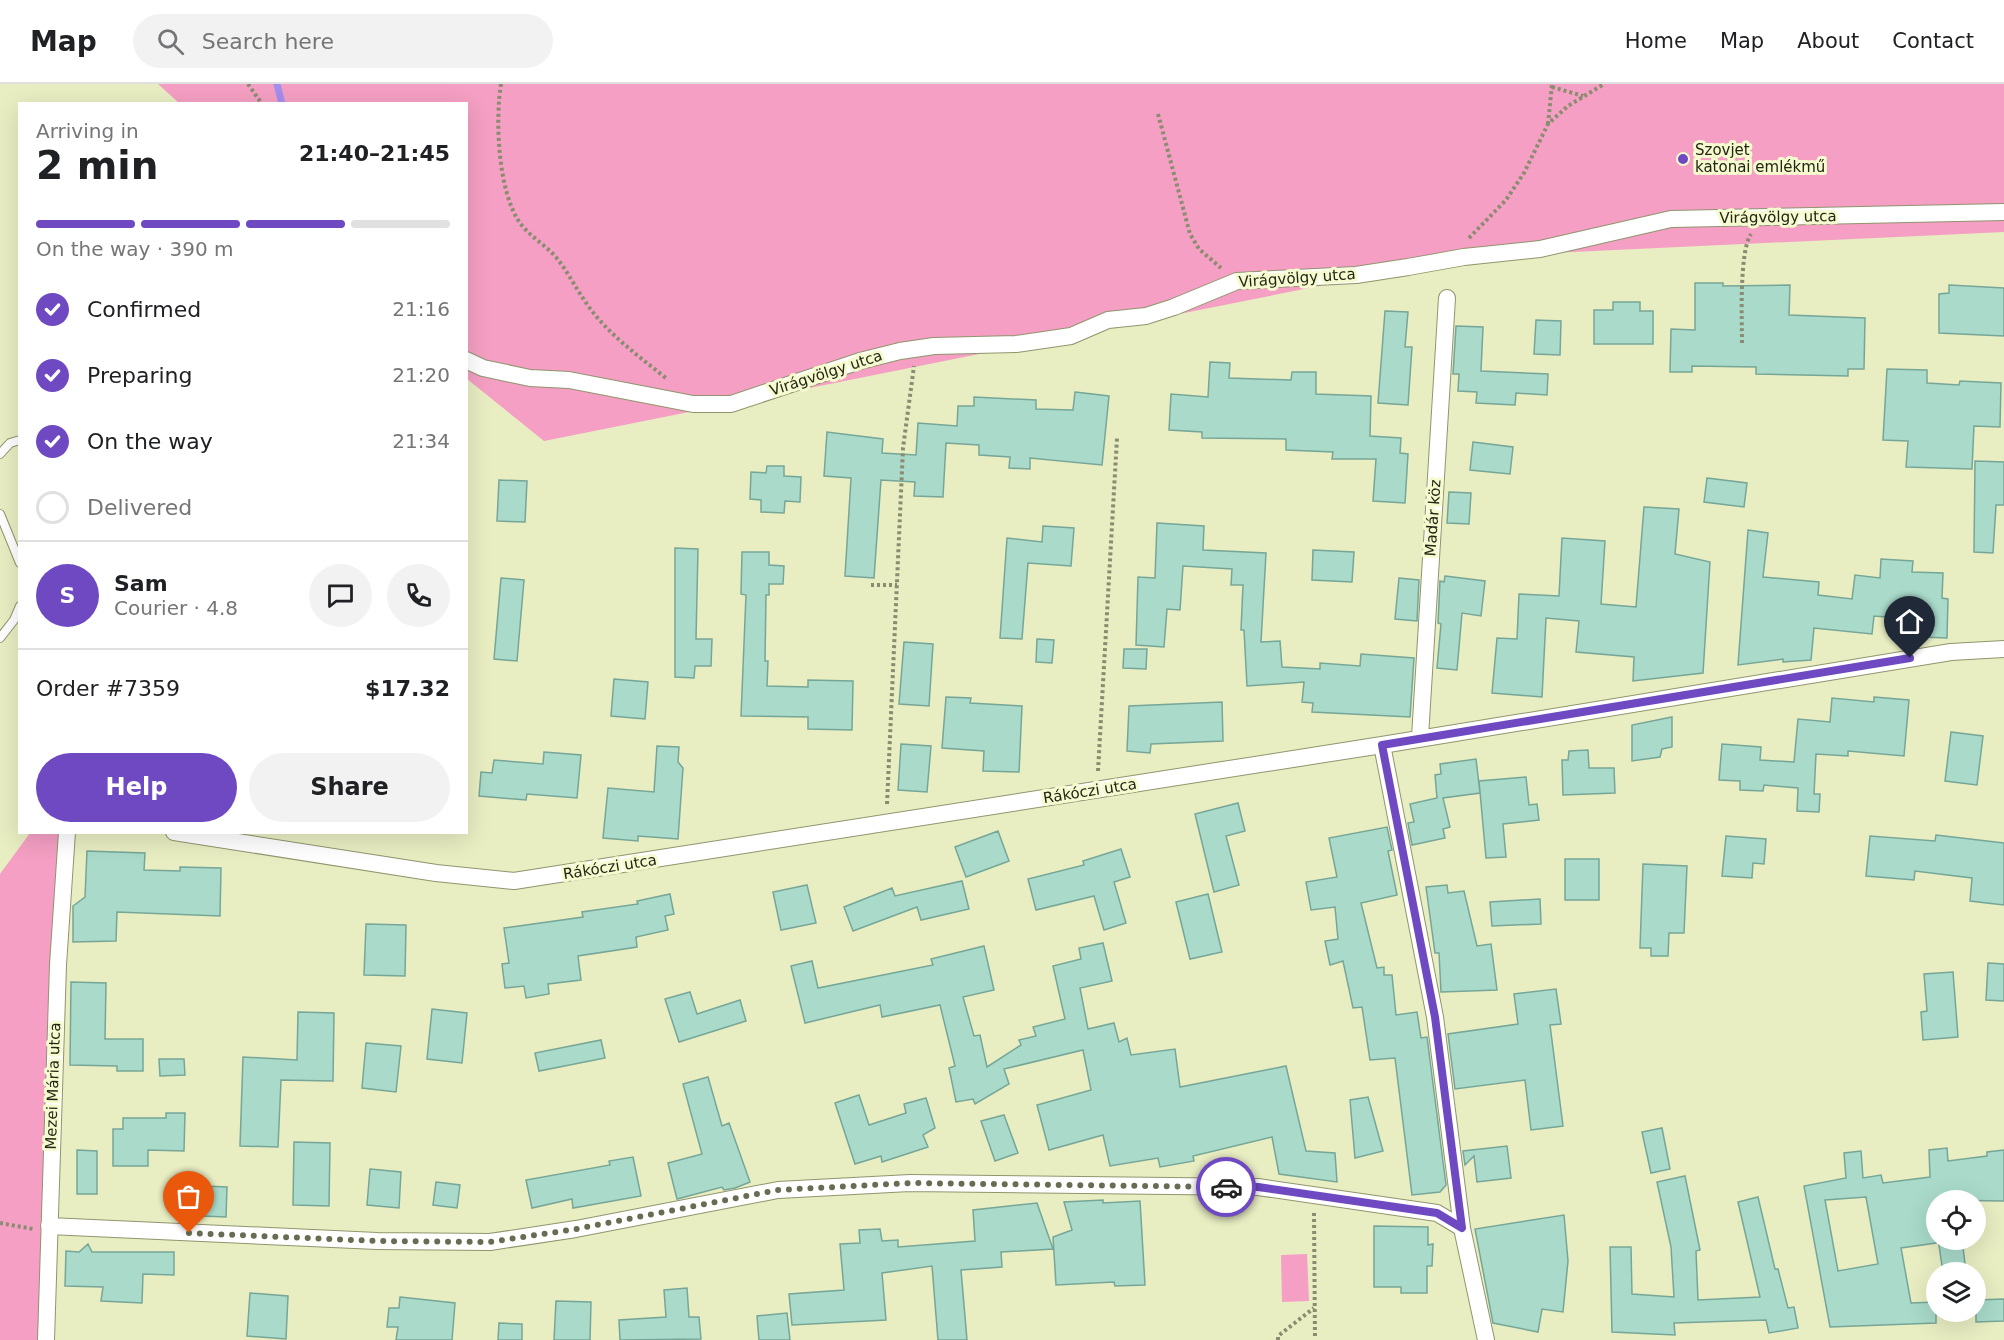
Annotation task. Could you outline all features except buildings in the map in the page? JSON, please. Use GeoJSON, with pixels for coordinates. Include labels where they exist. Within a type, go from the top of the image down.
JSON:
{"type":"FeatureCollection","features":[{"type":"Feature","properties":{"kind":"street","name":"Virágvölgy utca"},"geometry":{"type":"LineString","coordinates":[[468,361],[483,368],[508,374],[569,380],[693,404],[731,404],[860,361],[916,348],[1051,340],[1071,336],[1108,320],[1146,316],[1237,281],[1356,274],[1464,257],[1539,249],[1671,219],[2004,212]]}},
{"type":"Feature","properties":{"kind":"street","name":"Madár köz"},"geometry":{"type":"LineString","coordinates":[[1420,737],[1447,298]]}},
{"type":"Feature","properties":{"kind":"street","name":"Rákóczi utca"},"geometry":{"type":"LineString","coordinates":[[187,834],[436,873],[514,881],[1382,745],[1951,652],[2004,649]]}},
{"type":"Feature","properties":{"kind":"street"},"geometry":{"type":"LineString","coordinates":[[1382,745],[1435,1017],[1462,1228],[1486,1340]]}},
{"type":"Feature","properties":{"kind":"street","name":"Mezei Mária utca"},"geometry":{"type":"LineString","coordinates":[[46,1340],[57,965],[67,834]]}},
{"type":"Feature","properties":{"kind":"street"},"geometry":{"type":"LineString","coordinates":[[48,1226],[377,1241],[490,1242],[576,1229],[778,1190],[877,1185],[1258,1187],[1437,1213],[1462,1228]]}},
{"type":"Feature","properties":{"kind":"lane"},"geometry":{"type":"LineString","coordinates":[[0,453],[10,443],[18,441]]}},
{"type":"Feature","properties":{"kind":"lane"},"geometry":{"type":"LineString","coordinates":[[0,514],[18,558]]}},
{"type":"Feature","properties":{"kind":"lane"},"geometry":{"type":"LineString","coordinates":[[0,638],[18,611]]}},
{"type":"Feature","properties":{"kind":"path"},"geometry":{"type":"LineString","coordinates":[[248,84],[261,102]]}},
{"type":"Feature","properties":{"kind":"path"},"geometry":{"type":"LineString","coordinates":[[501,84],[498,114],[503,164],[512,208],[520,222],[554,255],[592,312],[615,338],[693,404]]}},
{"type":"Feature","properties":{"kind":"path"},"geometry":{"type":"LineString","coordinates":[[1464,257],[1468,240],[1506,200],[1524,173],[1548,124],[1562,110],[1604,84]]}},
{"type":"Feature","properties":{"kind":"path"},"geometry":{"type":"LineString","coordinates":[[1548,124],[1552,86],[1584,96]]}},
{"type":"Feature","properties":{"kind":"path"},"geometry":{"type":"LineString","coordinates":[[1158,114],[1190,234],[1206,255],[1237,281]]}},
{"type":"Feature","properties":{"kind":"path"},"geometry":{"type":"LineString","coordinates":[[1742,343],[1743,271],[1747,239],[1762,218]]}},
{"type":"Feature","properties":{"kind":"path"},"geometry":{"type":"LineString","coordinates":[[886,823],[903,448],[916,348]]}},
{"type":"Feature","properties":{"kind":"path"},"geometry":{"type":"LineString","coordinates":[[1097,790],[1117,438]]}},
{"type":"Feature","properties":{"kind":"path"},"geometry":{"type":"LineString","coordinates":[[871,585],[897,585]]}},
{"type":"Feature","properties":{"kind":"path"},"geometry":{"type":"LineString","coordinates":[[1313,1195],[1315,1339]]}},
{"type":"Feature","properties":{"kind":"path"},"geometry":{"type":"LineString","coordinates":[[0,1223],[36,1230],[48,1226]]}},
{"type":"Feature","properties":{"kind":"path"},"geometry":{"type":"LineString","coordinates":[[1278,1340],[1278,1336],[1315,1308]]}},
{"type":"Feature","properties":{"kind":"shaded area"},"geometry":{"type":"Polygon","coordinates":[[[158,84],[2004,84],[2004,232],[1464,257],[544,441],[468,380],[468,102],[178,102],[158,84]]]}},
{"type":"Feature","properties":{"kind":"shaded area"},"geometry":{"type":"Polygon","coordinates":[[[29,834],[67,834],[46,1340],[0,1340],[0,874],[29,834]]]}},
{"type":"Feature","properties":{"kind":"shaded area"},"geometry":{"type":"Polygon","coordinates":[[[1307,1254],[1309,1301],[1282,1302],[1281,1255],[1307,1254]]]}},
{"type":"Feature","properties":{"kind":"waterway"},"geometry":{"type":"LineString","coordinates":[[277,84],[282,102]]}},
{"type":"Feature","properties":{"kind":"way so far"},"geometry":{"type":"LineString","coordinates":[[189,1233],[440,1243],[490,1242],[576,1229],[778,1190],[910,1183],[1226,1187]]}},
{"type":"Feature","properties":{"kind":"place","name":"Szovjet katonai emlékmű"},"geometry":{"type":"Point","coordinates":[1683,159]}},
{"type":"Feature","properties":{"kind":"route"},"geometry":{"type":"LineString","coordinates":[[1226,1187],[1258,1187],[1437,1213],[1462,1228],[1435,1017],[1382,745],[1910,658]]}}]}
